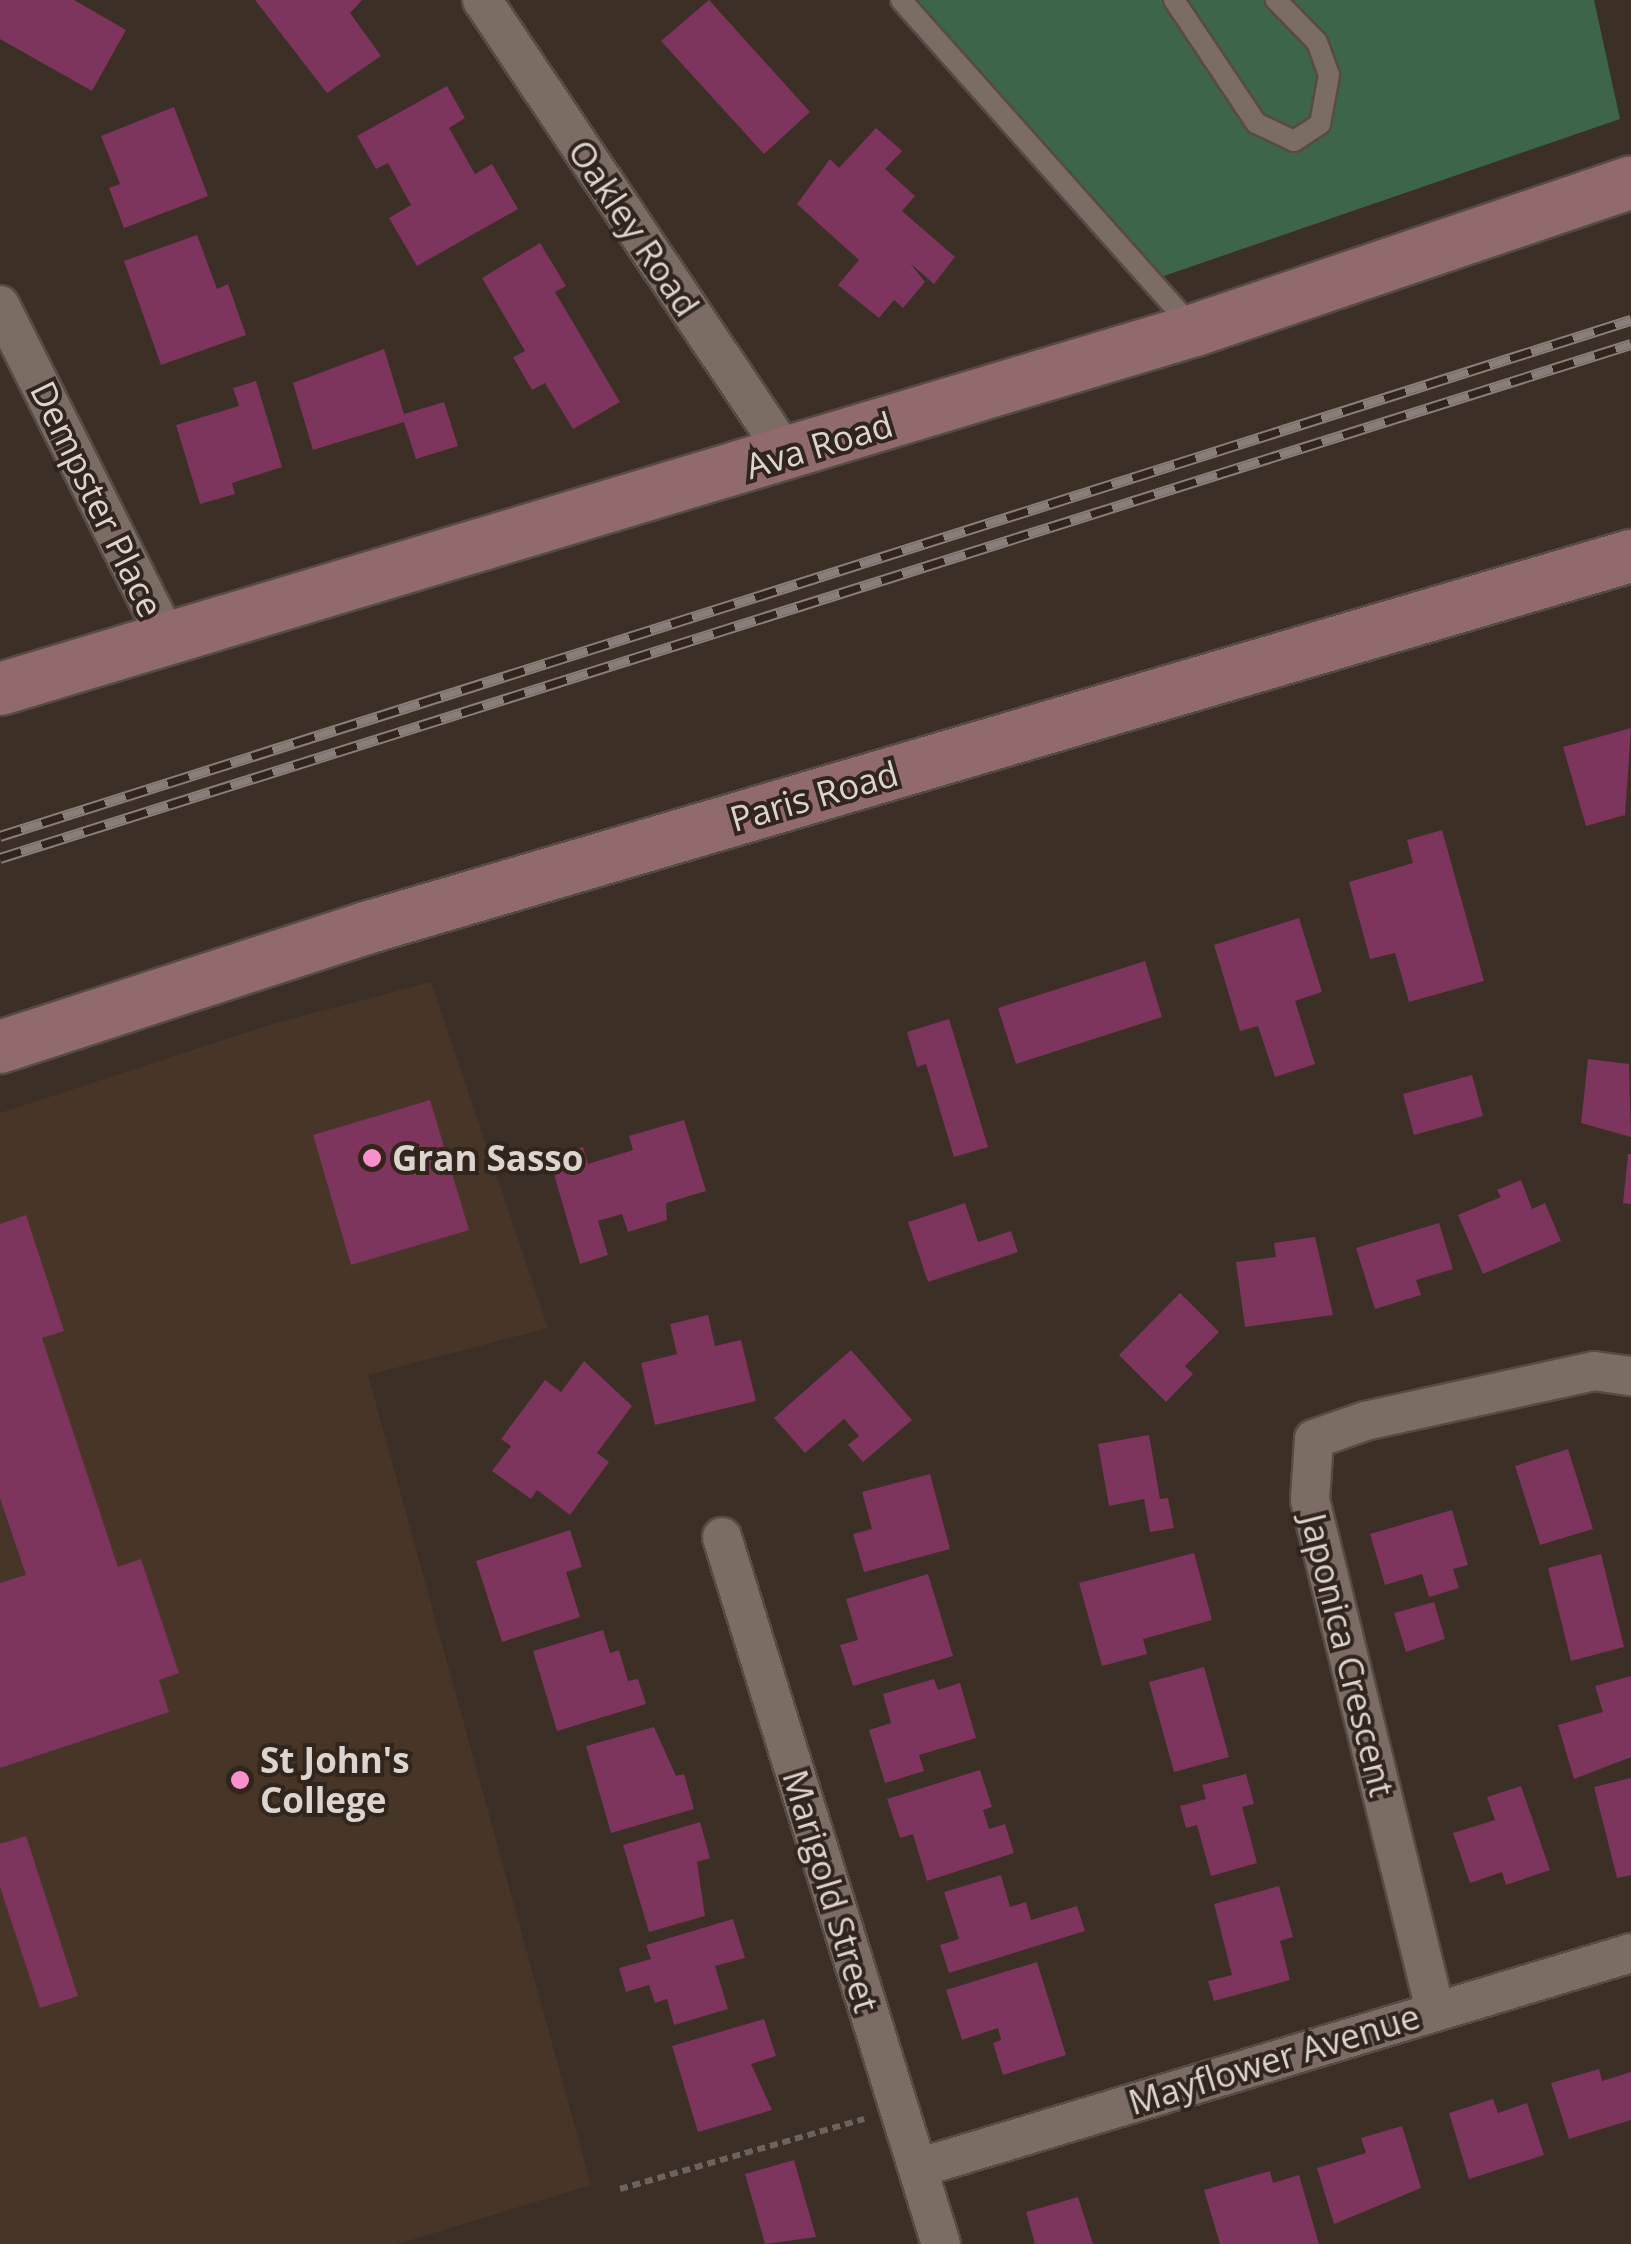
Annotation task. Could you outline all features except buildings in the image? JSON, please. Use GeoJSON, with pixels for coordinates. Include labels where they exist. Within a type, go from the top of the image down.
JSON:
{"type":"FeatureCollection","features":[{"type":"Feature","properties":{"kind":"street","name":"Oakley Road"},"geometry":{"type":"LineString","coordinates":[[482,0],[787,456]]}},
{"type":"Feature","properties":{"kind":"street","name":"Ava Road"},"geometry":{"type":"LineString","coordinates":[[0,689],[787,456],[1196,330],[1631,182]]}},
{"type":"Feature","properties":{"kind":"street","name":"Dempster Place"},"geometry":{"type":"LineString","coordinates":[[0,304],[166,640]]}},
{"type":"Feature","properties":{"kind":"street","name":"Paris Road"},"geometry":{"type":"LineString","coordinates":[[0,1048],[366,928],[1631,556]]}},
{"type":"Feature","properties":{"kind":"street","name":"Japonica Crescent"},"geometry":{"type":"LineString","coordinates":[[1434,2010],[1310,1500],[1314,1440],[1365,1421],[1594,1371],[1631,1376]]}},
{"type":"Feature","properties":{"kind":"street","name":"Marigold Street"},"geometry":{"type":"LineString","coordinates":[[722,1537],[941,2244]]}},
{"type":"Feature","properties":{"kind":"street","name":"Mayflower Avenue"},"geometry":{"type":"LineString","coordinates":[[918,2168],[1631,1952]]}},
{"type":"Feature","properties":{"kind":"lane"},"geometry":{"type":"LineString","coordinates":[[901,0],[1196,330]]}},
{"type":"Feature","properties":{"kind":"lane"},"geometry":{"type":"LineString","coordinates":[[1174,0],[1212,47],[1256,123],[1294,140],[1320,124],[1329,75],[1318,42],[1276,0]]}},
{"type":"Feature","properties":{"kind":"path"},"geometry":{"type":"LineString","coordinates":[[620,2189],[899,2109]]}},
{"type":"Feature","properties":{"kind":"shaded area","name":"St John's College"},"geometry":{"type":"Polygon","coordinates":[[[431,982],[548,1328],[368,1375],[591,2185],[398,2244],[0,2244],[0,1113],[272,1024],[431,982]]]}},
{"type":"Feature","properties":{"kind":"green space"},"geometry":{"type":"Polygon","coordinates":[[[903,0],[1594,0],[1620,119],[1158,278],[903,0]]]}},
{"type":"Feature","properties":{"kind":"railway"},"geometry":{"type":"LineString","coordinates":[[0,836],[1631,320]]}},
{"type":"Feature","properties":{"kind":"railway"},"geometry":{"type":"LineString","coordinates":[[0,858],[1631,344]]}},
{"type":"Feature","properties":{"kind":"place","name":"Gran Sasso"},"geometry":{"type":"Point","coordinates":[372,1158]}},
{"type":"Feature","properties":{"kind":"place","name":"St John's College"},"geometry":{"type":"Point","coordinates":[240,1780]}}]}
